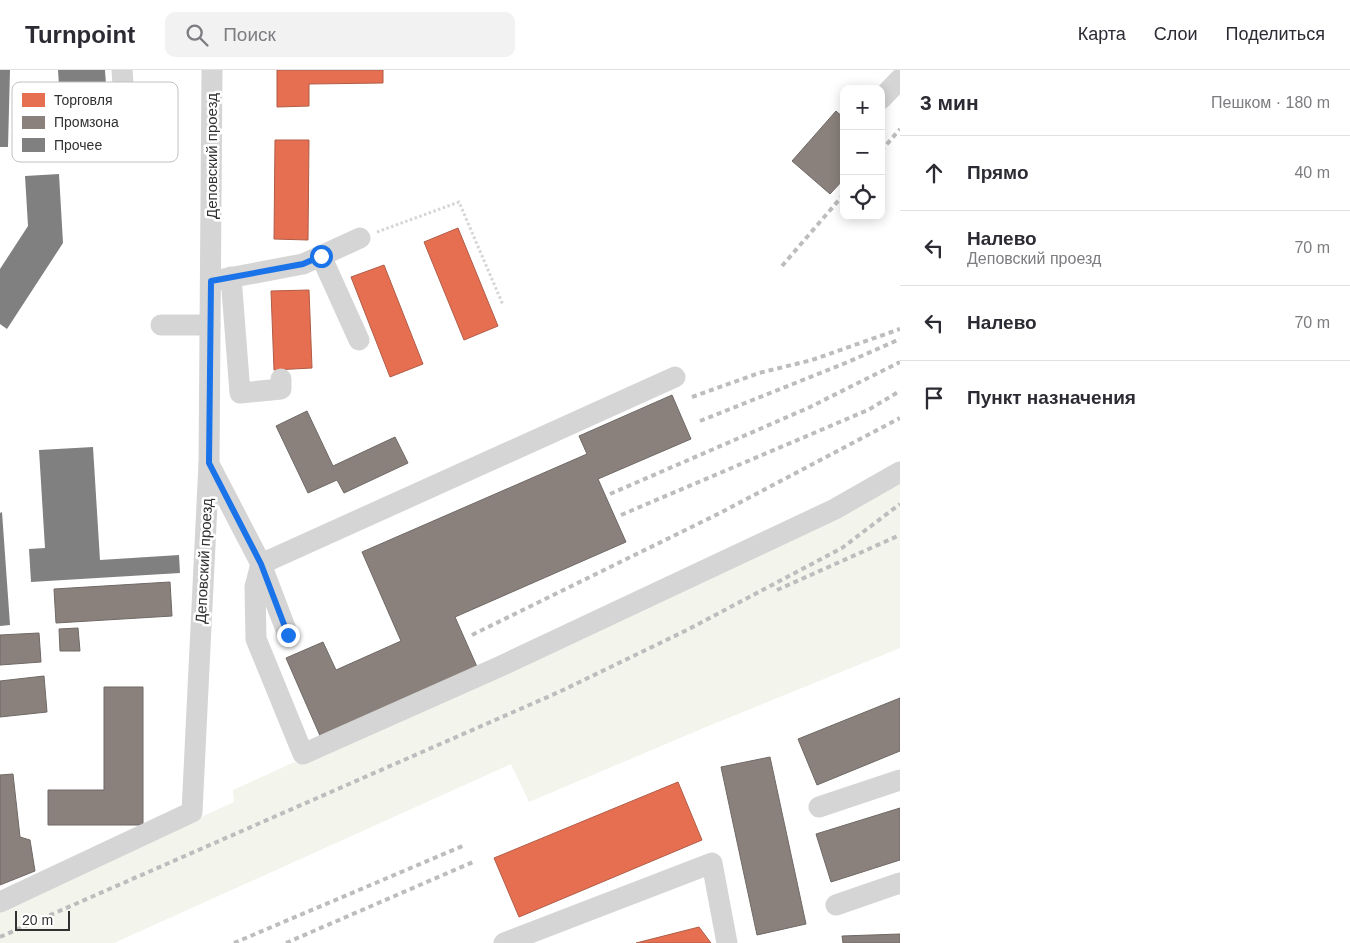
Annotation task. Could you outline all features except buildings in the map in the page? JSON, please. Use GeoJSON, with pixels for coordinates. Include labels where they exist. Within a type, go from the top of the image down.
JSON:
{"type":"FeatureCollection","features":[{"type":"Feature","properties":{"kind":"street","name":"Деповский проезд"},"geometry":{"type":"LineString","coordinates":[[0,902],[192,812],[209,463],[212,70]]}},
{"type":"Feature","properties":{"kind":"street"},"geometry":{"type":"LineString","coordinates":[[885,95],[900,79]]}},
{"type":"Feature","properties":{"kind":"street"},"geometry":{"type":"LineString","coordinates":[[211,281],[303,264],[360,238]]}},
{"type":"Feature","properties":{"kind":"street"},"geometry":{"type":"LineString","coordinates":[[321,256],[359,340]]}},
{"type":"Feature","properties":{"kind":"street"},"geometry":{"type":"LineString","coordinates":[[231,277],[240,394],[281,388],[281,379]]}},
{"type":"Feature","properties":{"kind":"street"},"geometry":{"type":"LineString","coordinates":[[161,325],[210,325]]}},
{"type":"Feature","properties":{"kind":"street"},"geometry":{"type":"LineString","coordinates":[[261,564],[675,376]]}},
{"type":"Feature","properties":{"kind":"street"},"geometry":{"type":"LineString","coordinates":[[209,463],[261,564],[288,635]]}},
{"type":"Feature","properties":{"kind":"street"},"geometry":{"type":"LineString","coordinates":[[261,564],[255,586],[256,639],[303,754],[501,666],[736,556],[835,509],[900,472]]}},
{"type":"Feature","properties":{"kind":"street"},"geometry":{"type":"LineString","coordinates":[[818,807],[900,780]]}},
{"type":"Feature","properties":{"kind":"street"},"geometry":{"type":"LineString","coordinates":[[504,943],[712,862],[728,943]]}},
{"type":"Feature","properties":{"kind":"street"},"geometry":{"type":"LineString","coordinates":[[836,905],[900,884]]}},
{"type":"Feature","properties":{"kind":"path"},"geometry":{"type":"LineString","coordinates":[[360,238],[459,202],[503,304]]}},
{"type":"Feature","properties":{"kind":"shaded area"},"geometry":{"type":"Polygon","coordinates":[[[900,477],[900,648],[529,802],[511,764],[114,943],[0,943],[0,910],[234,802],[233,790],[875,498],[900,477]]]}},
{"type":"Feature","properties":{"kind":"railway"},"geometry":{"type":"LineString","coordinates":[[885,146],[900,129]]}},
{"type":"Feature","properties":{"kind":"railway"},"geometry":{"type":"LineString","coordinates":[[782,266],[840,199]]}},
{"type":"Feature","properties":{"kind":"railway"},"geometry":{"type":"LineString","coordinates":[[692,397],[759,373],[812,360],[900,329]]}},
{"type":"Feature","properties":{"kind":"railway"},"geometry":{"type":"LineString","coordinates":[[700,421],[848,362],[900,339]]}},
{"type":"Feature","properties":{"kind":"railway"},"geometry":{"type":"LineString","coordinates":[[610,494],[808,408],[900,362]]}},
{"type":"Feature","properties":{"kind":"railway"},"geometry":{"type":"LineString","coordinates":[[621,515],[868,410],[900,391]]}},
{"type":"Feature","properties":{"kind":"railway"},"geometry":{"type":"LineString","coordinates":[[472,635],[720,513],[900,418]]}},
{"type":"Feature","properties":{"kind":"railway"},"geometry":{"type":"LineString","coordinates":[[0,937],[559,692],[687,630],[842,548],[900,504]]}},
{"type":"Feature","properties":{"kind":"railway"},"geometry":{"type":"LineString","coordinates":[[777,590],[900,535]]}},
{"type":"Feature","properties":{"kind":"railway"},"geometry":{"type":"LineString","coordinates":[[234,943],[465,845]]}},
{"type":"Feature","properties":{"kind":"railway"},"geometry":{"type":"LineString","coordinates":[[286,943],[473,862]]}},
{"type":"Feature","properties":{"kind":"route"},"geometry":{"type":"LineString","coordinates":[[288,635],[261,564],[209,463],[211,281],[303,264],[321,256]]}}]}
